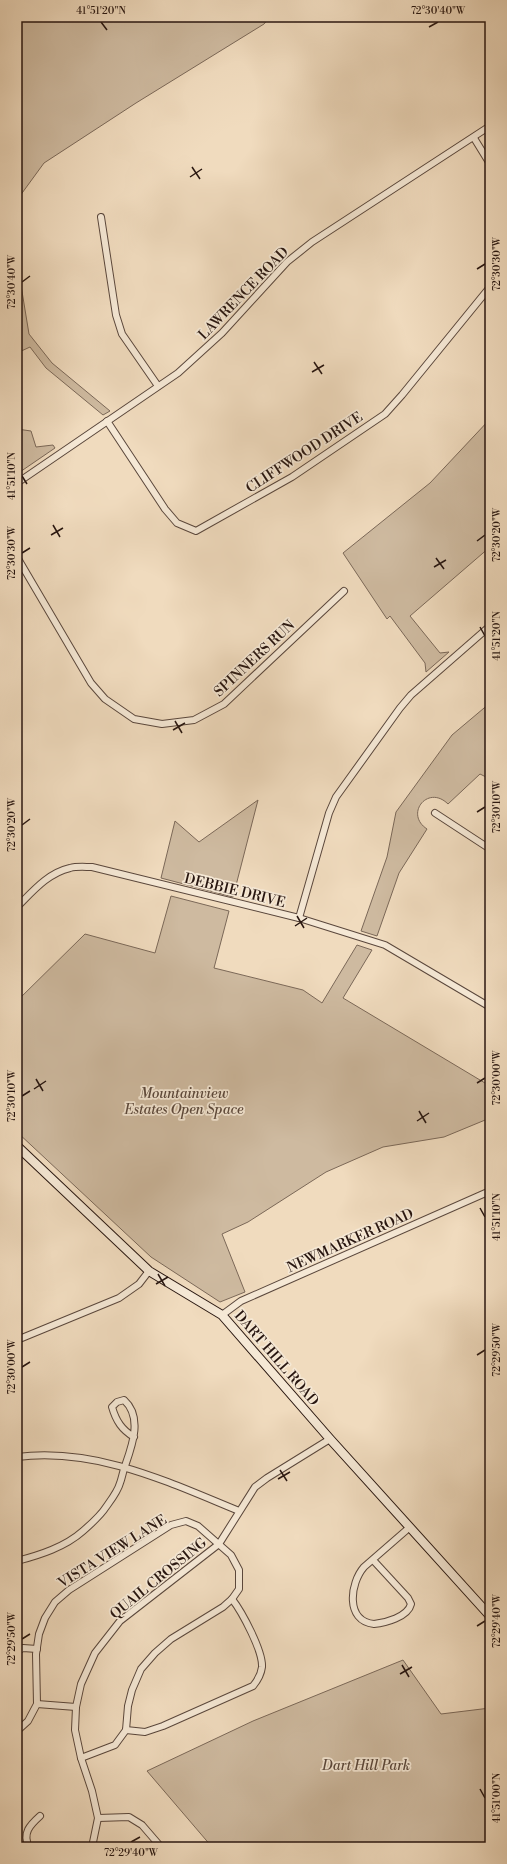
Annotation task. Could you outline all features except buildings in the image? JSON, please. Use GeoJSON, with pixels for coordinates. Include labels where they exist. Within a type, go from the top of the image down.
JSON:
{"type":"FeatureCollection","features":[{"type":"Feature","properties":{"kind":"main road","name":"DART HILL ROAD"},"geometry":{"type":"LineString","coordinates":[[17,1146],[149,1271],[222,1315],[330,1439],[490,1616]]}},
{"type":"Feature","properties":{"kind":"street","name":"LAWRENCE ROAD"},"geometry":{"type":"LineString","coordinates":[[17,483],[178,373],[222,333],[287,262],[312,242],[474,138],[490,126]]}},
{"type":"Feature","properties":{"kind":"street"},"geometry":{"type":"LineString","coordinates":[[474,138],[490,164]]}},
{"type":"Feature","properties":{"kind":"street"},"geometry":{"type":"LineString","coordinates":[[101,217],[116,315],[122,334],[158,386]]}},
{"type":"Feature","properties":{"kind":"street","name":"CLIFFWOOD DRIVE"},"geometry":{"type":"LineString","coordinates":[[107,421],[165,509],[177,523],[196,531],[292,477],[385,414],[402,396],[490,287]]}},
{"type":"Feature","properties":{"kind":"street","name":"SPINNERS RUN"},"geometry":{"type":"LineString","coordinates":[[17,557],[91,684],[105,699],[134,719],[162,724],[194,720],[224,704],[344,591]]}},
{"type":"Feature","properties":{"kind":"street"},"geometry":{"type":"LineString","coordinates":[[299,918],[329,813],[336,797],[400,708],[412,694],[490,626]]}},
{"type":"Feature","properties":{"kind":"street"},"geometry":{"type":"LineString","coordinates":[[435,813],[490,848]]}},
{"type":"Feature","properties":{"kind":"street","name":"DEBBIE DRIVE"},"geometry":{"type":"LineString","coordinates":[[17,907],[40,884],[54,874],[71,868],[92,867],[299,918],[385,946],[490,1007]]}},
{"type":"Feature","properties":{"kind":"street","name":"NEWMARKER ROAD"},"geometry":{"type":"LineString","coordinates":[[222,1315],[241,1301],[490,1191]]}},
{"type":"Feature","properties":{"kind":"street"},"geometry":{"type":"LineString","coordinates":[[17,1340],[119,1298],[139,1284],[149,1271]]}},
{"type":"Feature","properties":{"kind":"street"},"geometry":{"type":"LineString","coordinates":[[17,1561],[40,1554],[64,1543],[82,1532],[106,1508],[120,1485],[124,1468],[131,1451],[134,1437],[135,1431],[133,1415],[129,1405],[124,1400],[116,1402],[112,1407],[115,1418],[124,1431],[134,1437]]}},
{"type":"Feature","properties":{"kind":"street","name":"QUAIL CROSSING"},"geometry":{"type":"LineString","coordinates":[[92,1847],[98,1818],[92,1791],[81,1758],[76,1730],[76,1707],[81,1684],[95,1653],[106,1636],[120,1621],[219,1544],[239,1510],[255,1487],[330,1439]]}},
{"type":"Feature","properties":{"kind":"street"},"geometry":{"type":"LineString","coordinates":[[17,1457],[80,1457],[144,1472],[239,1510]]}},
{"type":"Feature","properties":{"kind":"street","name":"VISTA VIEW LANE"},"geometry":{"type":"LineString","coordinates":[[38,1704],[37,1650],[39,1634],[45,1618],[54,1602],[69,1590],[171,1525],[186,1521],[198,1526],[231,1556],[239,1570],[239,1589],[232,1599]]}},
{"type":"Feature","properties":{"kind":"street"},"geometry":{"type":"LineString","coordinates":[[373,1560],[408,1598],[411,1604],[410,1609],[402,1615],[374,1624],[366,1622],[355,1611],[353,1598],[358,1574],[373,1560],[410,1527]]}},
{"type":"Feature","properties":{"kind":"street"},"geometry":{"type":"LineString","coordinates":[[81,1758],[115,1745],[126,1730],[128,1706],[132,1690],[141,1669],[155,1653],[170,1639],[222,1607],[232,1599],[242,1612],[253,1636],[262,1665],[260,1677],[253,1686],[163,1726],[145,1732],[126,1730]]}},
{"type":"Feature","properties":{"kind":"street"},"geometry":{"type":"LineString","coordinates":[[17,1650],[23,1648],[37,1650]]}},
{"type":"Feature","properties":{"kind":"street"},"geometry":{"type":"LineString","coordinates":[[17,1731],[28,1721],[38,1704],[76,1707]]}},
{"type":"Feature","properties":{"kind":"street"},"geometry":{"type":"LineString","coordinates":[[29,1847],[26,1840],[28,1826],[40,1816]]}},
{"type":"Feature","properties":{"kind":"street"},"geometry":{"type":"LineString","coordinates":[[98,1818],[129,1817],[142,1825],[161,1847]]}},
{"type":"Feature","properties":{"kind":"green space"},"geometry":{"type":"Polygon","coordinates":[[[17,17],[270,17],[264,24],[136,103],[44,163],[17,200],[17,17]]]}},
{"type":"Feature","properties":{"kind":"green space"},"geometry":{"type":"Polygon","coordinates":[[[17,261],[29,334],[52,363],[110,411],[103,415],[46,368],[30,347],[17,353],[17,261]]]}},
{"type":"Feature","properties":{"kind":"green space"},"geometry":{"type":"Polygon","coordinates":[[[490,419],[490,547],[410,616],[440,653],[449,652],[426,672],[425,663],[390,616],[387,619],[343,553],[430,483],[490,419]]]}},
{"type":"Feature","properties":{"kind":"green space"},"geometry":{"type":"Polygon","coordinates":[[[17,429],[31,431],[36,447],[53,445],[55,448],[17,474],[17,429]]]}},
{"type":"Feature","properties":{"kind":"green space"},"geometry":{"type":"Polygon","coordinates":[[[490,703],[490,779],[480,774],[448,804],[433,797],[421,803],[418,809],[418,816],[420,823],[427,829],[399,873],[377,936],[361,931],[387,857],[396,812],[452,735],[490,703]]]}},
{"type":"Feature","properties":{"kind":"green space"},"geometry":{"type":"Polygon","coordinates":[[[258,800],[233,897],[161,878],[175,821],[199,842],[258,800]]]}},
{"type":"Feature","properties":{"kind":"green space","name":"Mountainview Estates Open Space"},"geometry":{"type":"Polygon","coordinates":[[[171,896],[229,911],[214,968],[303,990],[322,1003],[357,945],[372,950],[343,998],[490,1086],[490,1118],[444,1137],[383,1147],[326,1172],[248,1222],[222,1234],[245,1292],[220,1302],[151,1257],[17,1132],[17,1001],[85,934],[155,953],[171,896]]]}},
{"type":"Feature","properties":{"kind":"green space","name":"Dart Hill Park"},"geometry":{"type":"Polygon","coordinates":[[[403,1660],[441,1714],[490,1708],[490,1809],[487,1811],[490,1819],[490,1847],[212,1847],[147,1771],[253,1721],[403,1660]]]}}]}
